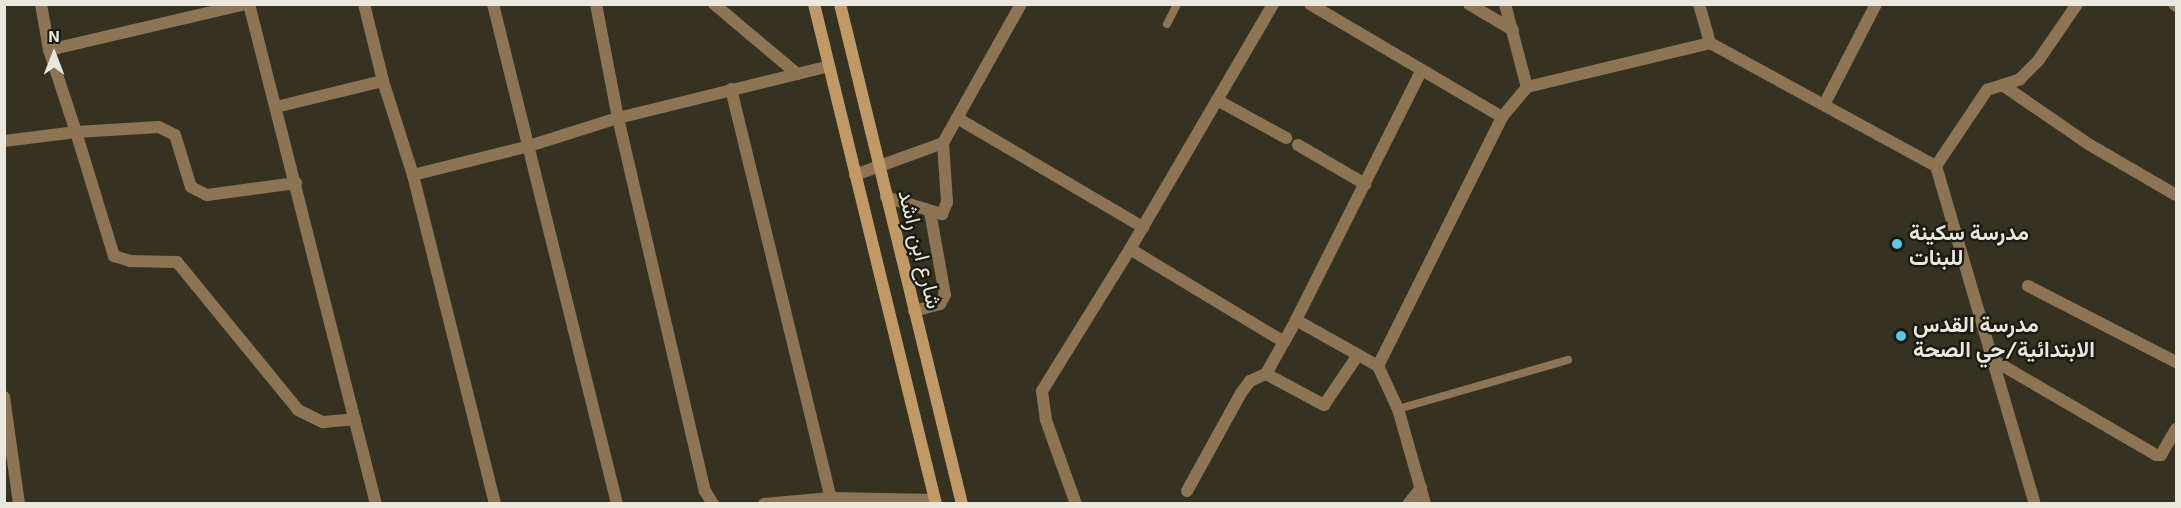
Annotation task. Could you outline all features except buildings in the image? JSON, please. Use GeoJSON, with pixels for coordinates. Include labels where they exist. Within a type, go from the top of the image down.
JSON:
{"type":"FeatureCollection","features":[{"type":"Feature","properties":{"kind":"main road","name":"شارع ابن راشد"},"geometry":{"type":"LineString","coordinates":[[814,4],[935,502]]}},
{"type":"Feature","properties":{"kind":"main road","name":"شارع ابن راشد"},"geometry":{"type":"LineString","coordinates":[[840,4],[962,504]]}},
{"type":"Feature","properties":{"kind":"street"},"geometry":{"type":"LineString","coordinates":[[41,4],[49,50],[114,256],[130,261],[177,262],[297,410],[323,422],[355,419]]}},
{"type":"Feature","properties":{"kind":"street"},"geometry":{"type":"LineString","coordinates":[[49,50],[247,4],[296,183],[376,504]]}},
{"type":"Feature","properties":{"kind":"street"},"geometry":{"type":"LineString","coordinates":[[364,4],[383,81],[413,175],[495,504]]}},
{"type":"Feature","properties":{"kind":"street"},"geometry":{"type":"LineString","coordinates":[[493,4],[617,504]]}},
{"type":"Feature","properties":{"kind":"street"},"geometry":{"type":"LineString","coordinates":[[596,4],[618,118],[705,491],[711,503]]}},
{"type":"Feature","properties":{"kind":"street"},"geometry":{"type":"LineString","coordinates":[[714,4],[797,74]]}},
{"type":"Feature","properties":{"kind":"street"},"geometry":{"type":"LineString","coordinates":[[886,197],[930,212],[942,214],[946,210],[943,143],[1021,4]]}},
{"type":"Feature","properties":{"kind":"street"},"geometry":{"type":"LineString","coordinates":[[1076,504],[1046,420],[1042,391],[1130,249],[1273,4]]}},
{"type":"Feature","properties":{"kind":"street"},"geometry":{"type":"LineString","coordinates":[[1310,4],[1502,117]]}},
{"type":"Feature","properties":{"kind":"street"},"geometry":{"type":"LineString","coordinates":[[1469,4],[1513,30]]}},
{"type":"Feature","properties":{"kind":"street"},"geometry":{"type":"LineString","coordinates":[[1505,4],[1527,87]]}},
{"type":"Feature","properties":{"kind":"street"},"geometry":{"type":"LineString","coordinates":[[1699,4],[1710,43]]}},
{"type":"Feature","properties":{"kind":"street"},"geometry":{"type":"LineString","coordinates":[[1825,103],[1876,4]]}},
{"type":"Feature","properties":{"kind":"street"},"geometry":{"type":"LineString","coordinates":[[1936,166],[1987,90],[2020,79],[2038,61],[2077,4]]}},
{"type":"Feature","properties":{"kind":"street"},"geometry":{"type":"LineString","coordinates":[[1378,366],[1502,117],[1527,87],[1710,43],[1825,103],[1936,166],[2035,504]]}},
{"type":"Feature","properties":{"kind":"street"},"geometry":{"type":"LineString","coordinates":[[413,175],[529,146],[618,118],[829,66]]}},
{"type":"Feature","properties":{"kind":"street"},"geometry":{"type":"LineString","coordinates":[[1187,491],[1241,393],[1250,381],[1266,374],[1284,342],[1422,70]]}},
{"type":"Feature","properties":{"kind":"street"},"geometry":{"type":"LineString","coordinates":[[276,107],[383,81]]}},
{"type":"Feature","properties":{"kind":"street"},"geometry":{"type":"LineString","coordinates":[[2004,86],[2090,145],[2176,195]]}},
{"type":"Feature","properties":{"kind":"street"},"geometry":{"type":"LineString","coordinates":[[730,89],[832,501]]}},
{"type":"Feature","properties":{"kind":"street"},"geometry":{"type":"LineString","coordinates":[[1217,100],[1286,138]]}},
{"type":"Feature","properties":{"kind":"street"},"geometry":{"type":"LineString","coordinates":[[957,118],[1143,227]]}},
{"type":"Feature","properties":{"kind":"street"},"geometry":{"type":"LineString","coordinates":[[4,141],[76,132],[159,127],[175,135],[191,187],[207,195],[296,183]]}},
{"type":"Feature","properties":{"kind":"street"},"geometry":{"type":"LineString","coordinates":[[855,175],[943,143]]}},
{"type":"Feature","properties":{"kind":"street"},"geometry":{"type":"LineString","coordinates":[[1298,145],[1365,184]]}},
{"type":"Feature","properties":{"kind":"street"},"geometry":{"type":"LineString","coordinates":[[914,311],[940,304],[945,295],[930,212]]}},
{"type":"Feature","properties":{"kind":"street"},"geometry":{"type":"LineString","coordinates":[[1130,249],[1284,342]]}},
{"type":"Feature","properties":{"kind":"street"},"geometry":{"type":"LineString","coordinates":[[2028,286],[2176,362]]}},
{"type":"Feature","properties":{"kind":"street"},"geometry":{"type":"LineString","coordinates":[[1296,320],[1378,366],[1398,409],[1425,504]]}},
{"type":"Feature","properties":{"kind":"street"},"geometry":{"type":"LineString","coordinates":[[1266,374],[1324,405],[1358,355]]}},
{"type":"Feature","properties":{"kind":"street"},"geometry":{"type":"LineString","coordinates":[[1993,360],[2156,455],[2161,455],[2176,429]]}},
{"type":"Feature","properties":{"kind":"street"},"geometry":{"type":"LineString","coordinates":[[4,397],[19,504]]}},
{"type":"Feature","properties":{"kind":"street"},"geometry":{"type":"LineString","coordinates":[[1408,504],[1421,488]]}},
{"type":"Feature","properties":{"kind":"street"},"geometry":{"type":"LineString","coordinates":[[764,504],[832,501],[935,502]]}},
{"type":"Feature","properties":{"kind":"lane"},"geometry":{"type":"LineString","coordinates":[[1167,24],[1177,4]]}},
{"type":"Feature","properties":{"kind":"lane"},"geometry":{"type":"LineString","coordinates":[[1398,409],[1568,360]]}},
{"type":"Feature","properties":{"kind":"place","name":"مدرسة سكينة للبنات"},"geometry":{"type":"Point","coordinates":[1897,244]}},
{"type":"Feature","properties":{"kind":"place","name":"مدرسة القدس الابتدائية/حي الصحة"},"geometry":{"type":"Point","coordinates":[1901,336]}}]}
